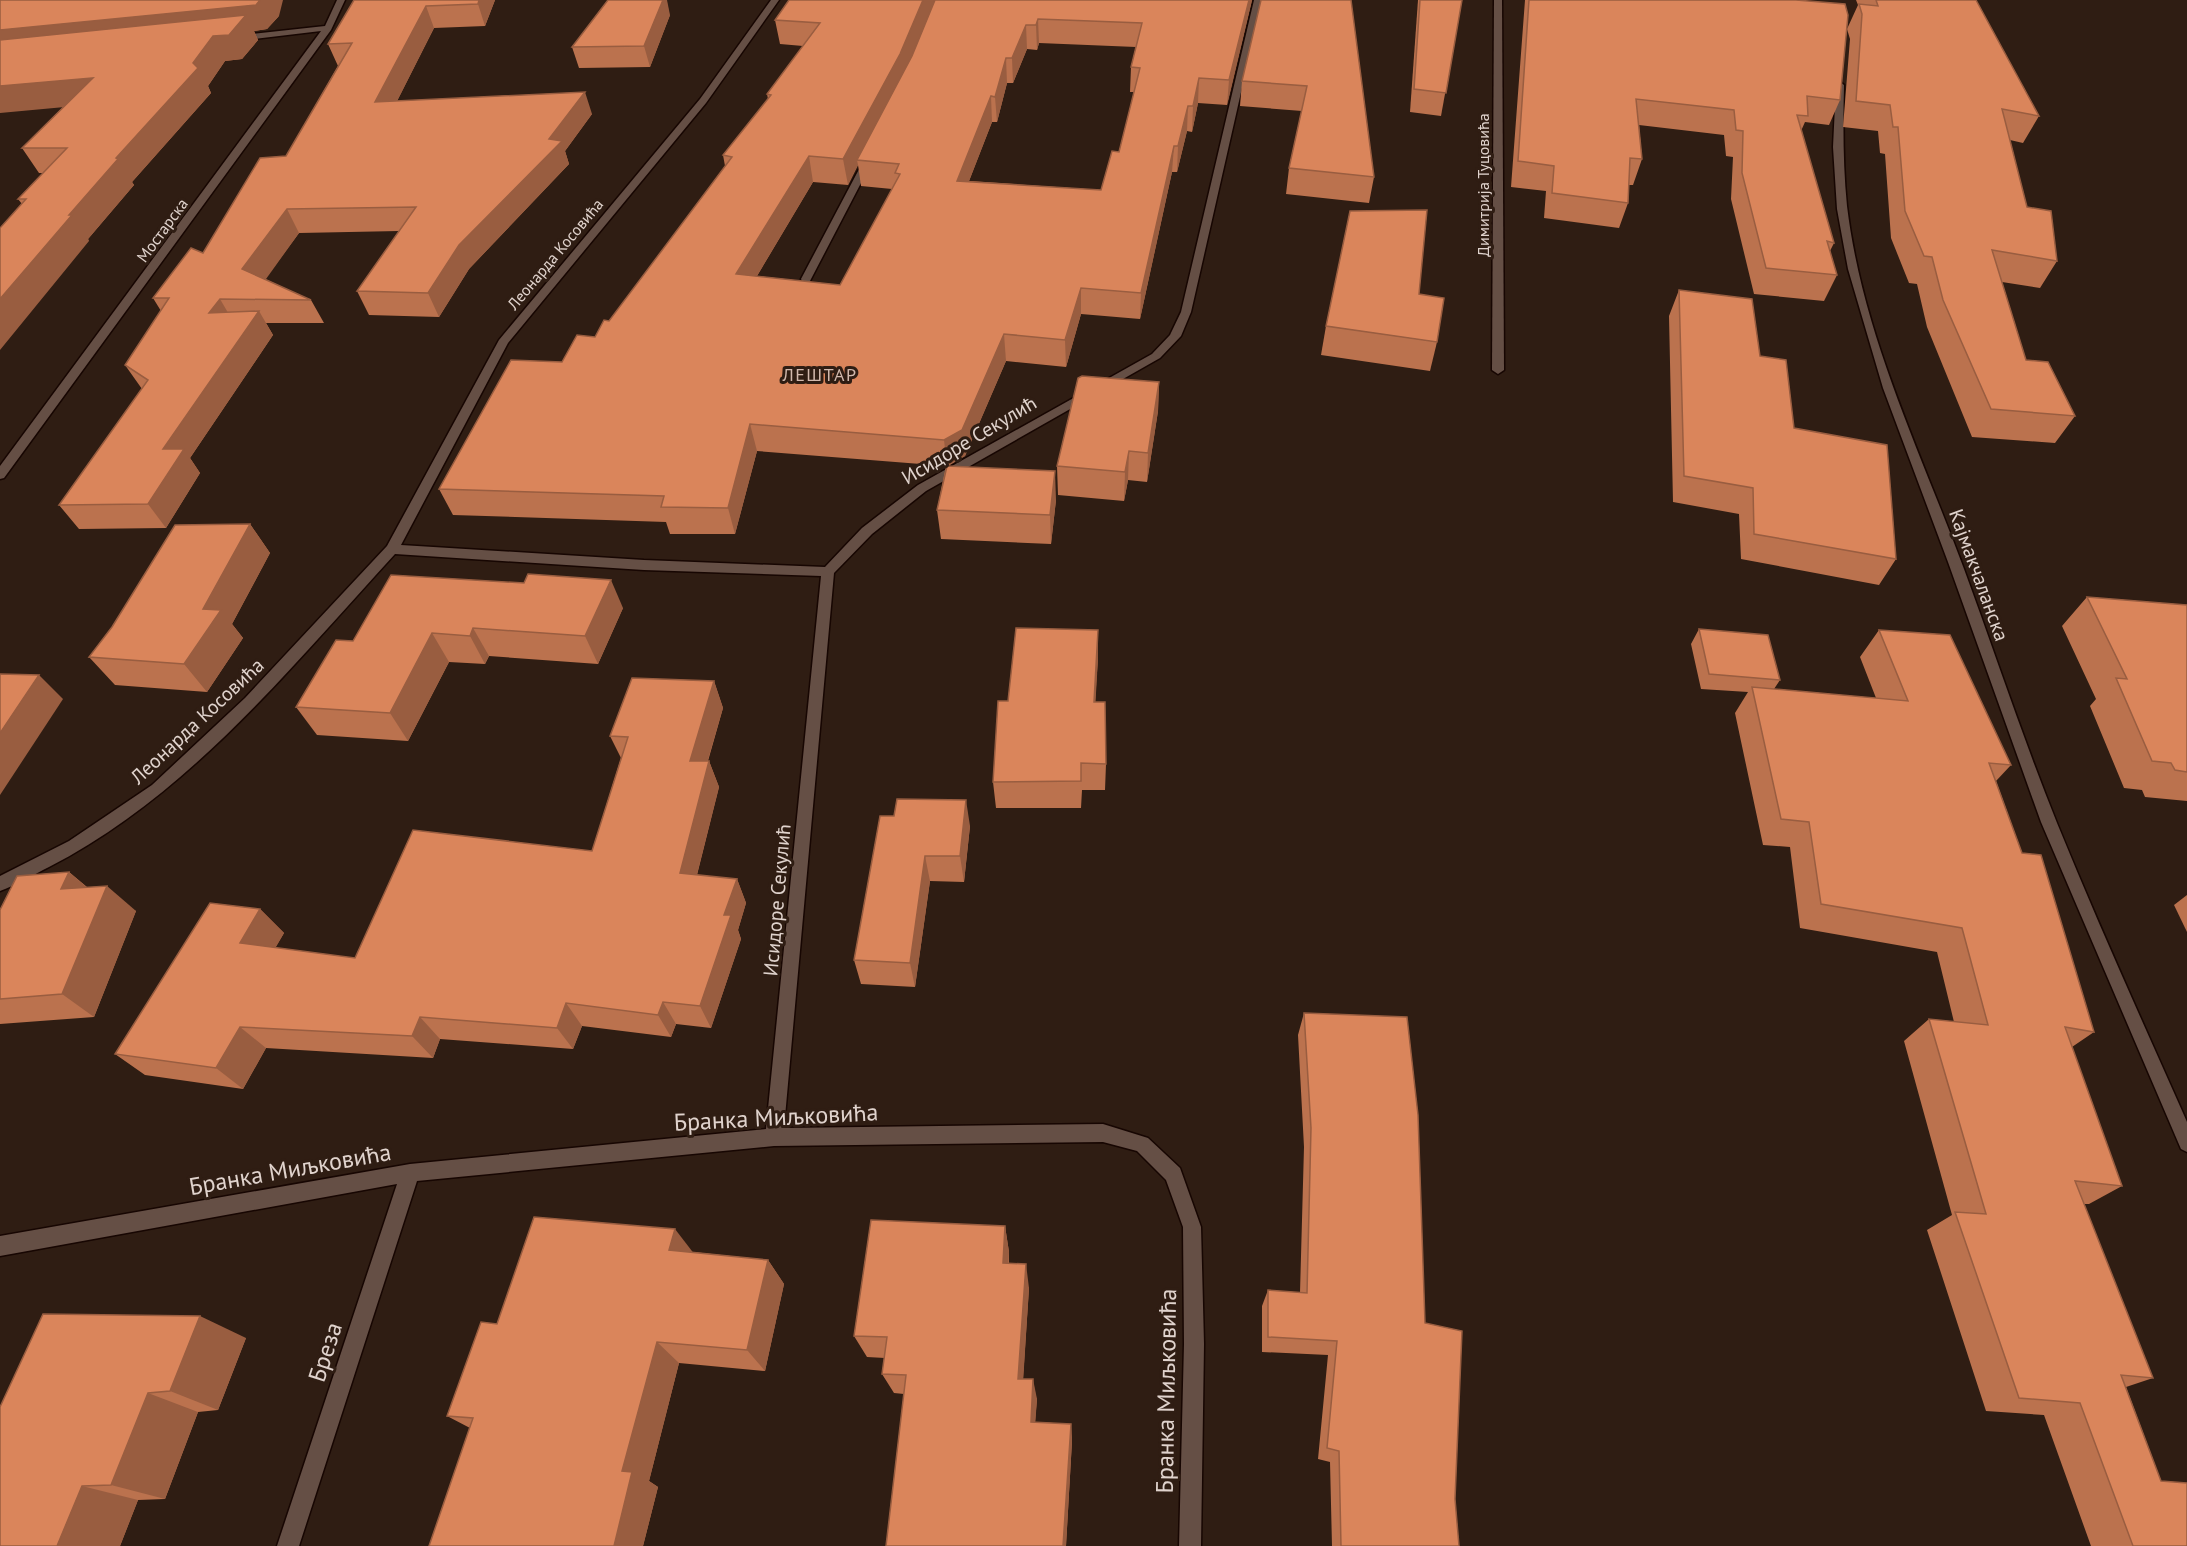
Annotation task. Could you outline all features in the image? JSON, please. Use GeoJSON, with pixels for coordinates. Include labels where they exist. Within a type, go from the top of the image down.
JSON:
{"type":"FeatureCollection","features":[{"type":"Feature","properties":{"kind":"street","name":"Мостарска"},"geometry":{"type":"LineString","coordinates":[[0,475],[328,28],[341,0]]}},
{"type":"Feature","properties":{"kind":"street","name":"Леонарда Косовића"},"geometry":{"type":"LineString","coordinates":[[0,884],[75,846],[157,789],[250,702],[392,549],[503,342],[703,100],[775,0]]}},
{"type":"Feature","properties":{"kind":"street","name":"Исидоре Секулић"},"geometry":{"type":"LineString","coordinates":[[774,1137],[828,572],[867,531],[922,488],[1156,356],[1175,336],[1186,312],[1258,0]]}},
{"type":"Feature","properties":{"kind":"street","name":"Димитрија Туцовића"},"geometry":{"type":"LineString","coordinates":[[1498,0],[1498,370]]}},
{"type":"Feature","properties":{"kind":"street"},"geometry":{"type":"LineString","coordinates":[[223,39],[328,28]]}},
{"type":"Feature","properties":{"kind":"street","name":"Кајмакчаланска"},"geometry":{"type":"LineString","coordinates":[[1842,72],[1836,126],[1844,228],[1887,386],[2049,822],[2187,1143]]}},
{"type":"Feature","properties":{"kind":"street"},"geometry":{"type":"LineString","coordinates":[[806,279],[876,143]]}},
{"type":"Feature","properties":{"kind":"street"},"geometry":{"type":"LineString","coordinates":[[392,549],[644,566],[828,572]]}},
{"type":"Feature","properties":{"kind":"street","name":"Бранка Миљковића"},"geometry":{"type":"LineString","coordinates":[[0,1245],[410,1173],[774,1137],[1103,1133],[1142,1144],[1173,1174],[1192,1227],[1194,1344],[1190,1546]]}},
{"type":"Feature","properties":{"kind":"street","name":"Бреза"},"geometry":{"type":"LineString","coordinates":[[288,1546],[410,1173]]}},
{"type":"Feature","properties":{"kind":"building"},"geometry":{"type":"Polygon","coordinates":[[[0,0],[260,0],[256,5],[0,30],[0,0]]]}},
{"type":"Feature","properties":{"kind":"building"},"geometry":{"type":"Polygon","coordinates":[[[354,0],[479,0],[478,4],[426,6],[375,102],[585,92],[549,139],[562,141],[459,245],[428,293],[357,291],[416,207],[287,209],[242,269],[311,300],[220,299],[209,313],[259,311],[163,449],[184,449],[148,504],[59,505],[148,380],[125,365],[169,298],[153,298],[191,248],[203,253],[260,158],[286,156],[352,43],[328,44],[354,0]]]}},
{"type":"Feature","properties":{"kind":"building"},"geometry":{"type":"Polygon","coordinates":[[[608,0],[663,0],[644,46],[572,47],[608,0]]]}},
{"type":"Feature","properties":{"kind":"building"},"geometry":{"type":"Polygon","coordinates":[[[789,0],[923,0],[900,54],[843,159],[809,156],[736,274],[840,285],[900,174],[895,173],[899,164],[857,160],[912,56],[935,0],[1249,0],[1229,80],[1199,78],[1193,106],[1188,106],[1178,146],[1174,146],[1141,293],[1081,288],[1065,340],[1004,334],[962,430],[944,440],[750,424],[728,508],[661,507],[664,496],[439,489],[511,360],[562,362],[577,335],[595,337],[604,320],[609,321],[732,157],[723,155],[771,95],[767,94],[820,23],[775,20],[789,0]],[[1038,19],[1036,25],[1026,25],[1012,58],[1006,58],[995,97],[991,96],[957,181],[1101,190],[1112,151],[1119,152],[1140,68],[1131,67],[1142,23],[1038,19]]]}},
{"type":"Feature","properties":{"kind":"building"},"geometry":{"type":"Polygon","coordinates":[[[1261,0],[1351,0],[1374,177],[1289,168],[1307,86],[1242,81],[1261,0]]]}},
{"type":"Feature","properties":{"kind":"building"},"geometry":{"type":"Polygon","coordinates":[[[1420,0],[1462,0],[1446,93],[1414,89],[1420,0]]]}},
{"type":"Feature","properties":{"kind":"building"},"geometry":{"type":"Polygon","coordinates":[[[1529,0],[1796,0],[1845,4],[1848,15],[1840,100],[1807,96],[1808,116],[1797,115],[1834,243],[1827,241],[1837,275],[1766,268],[1742,173],[1743,131],[1736,130],[1734,110],[1636,99],[1642,159],[1630,158],[1628,203],[1552,193],[1554,166],[1518,161],[1529,0]]]}},
{"type":"Feature","properties":{"kind":"building"},"geometry":{"type":"Polygon","coordinates":[[[1876,0],[1976,0],[2039,116],[2002,109],[2027,207],[2051,211],[2057,261],[1992,250],[2026,360],[2048,362],[2075,416],[1991,409],[1943,300],[1932,257],[1924,256],[1905,211],[1898,127],[1893,127],[1890,105],[1856,101],[1862,14],[1859,4],[1878,6],[1876,0]]]}},
{"type":"Feature","properties":{"kind":"building"},"geometry":{"type":"Polygon","coordinates":[[[246,15],[229,35],[213,36],[193,63],[198,68],[116,158],[118,159],[0,299],[0,228],[26,199],[18,199],[67,148],[22,148],[93,78],[0,86],[0,40],[246,15]]]}},
{"type":"Feature","properties":{"kind":"building"},"geometry":{"type":"Polygon","coordinates":[[[1427,210],[1419,294],[1444,298],[1437,342],[1326,326],[1350,211],[1427,210]]]}},
{"type":"Feature","properties":{"kind":"building"},"geometry":{"type":"Polygon","coordinates":[[[1679,290],[1752,299],[1760,356],[1786,360],[1794,428],[1887,445],[1896,559],[1754,534],[1753,488],[1684,476],[1679,290]]]}},
{"type":"Feature","properties":{"kind":"building"},"geometry":{"type":"Polygon","coordinates":[[[1082,376],[1159,382],[1148,453],[1129,451],[1125,472],[1057,466],[1078,378],[1082,376]]]}},
{"type":"Feature","properties":{"kind":"building"},"geometry":{"type":"Polygon","coordinates":[[[947,466],[1055,471],[1050,515],[937,510],[947,466]]]}},
{"type":"Feature","properties":{"kind":"building"},"geometry":{"type":"Polygon","coordinates":[[[250,524],[203,609],[221,610],[184,664],[89,657],[112,627],[175,525],[250,524]]]}},
{"type":"Feature","properties":{"kind":"building"},"geometry":{"type":"Polygon","coordinates":[[[528,574],[611,580],[585,636],[473,628],[470,636],[432,633],[390,713],[296,707],[336,640],[353,641],[391,575],[524,583],[528,574]]]}},
{"type":"Feature","properties":{"kind":"building"},"geometry":{"type":"Polygon","coordinates":[[[2087,597],[2187,605],[2187,772],[2175,770],[2171,763],[2152,761],[2116,678],[2127,679],[2087,597]]]}},
{"type":"Feature","properties":{"kind":"building"},"geometry":{"type":"Polygon","coordinates":[[[1016,628],[1098,630],[1094,702],[1105,702],[1106,764],[1081,763],[1081,781],[993,782],[998,701],[1008,701],[1016,628]]]}},
{"type":"Feature","properties":{"kind":"building"},"geometry":{"type":"Polygon","coordinates":[[[1699,629],[1768,635],[1780,680],[1709,674],[1699,629]]]}},
{"type":"Feature","properties":{"kind":"building"},"geometry":{"type":"Polygon","coordinates":[[[1879,630],[1950,635],[2011,765],[1989,763],[2022,853],[2041,855],[2094,1032],[2065,1027],[2122,1186],[2075,1181],[2153,1378],[2121,1375],[2161,1481],[2187,1483],[2187,1546],[2133,1546],[2080,1403],[2019,1398],[1955,1212],[1986,1214],[1929,1019],[1988,1025],[1962,928],[1821,904],[1809,822],[1781,819],[1752,687],[1908,701],[1879,630]]]}},
{"type":"Feature","properties":{"kind":"building"},"geometry":{"type":"Polygon","coordinates":[[[0,674],[39,675],[0,733],[0,674]]]}},
{"type":"Feature","properties":{"kind":"building"},"geometry":{"type":"Polygon","coordinates":[[[632,678],[714,681],[690,761],[709,761],[680,873],[737,879],[724,915],[731,915],[700,1006],[663,1002],[658,1015],[566,1003],[557,1028],[420,1017],[412,1036],[240,1027],[216,1068],[115,1054],[210,903],[260,909],[240,943],[355,958],[413,830],[592,851],[628,737],[610,736],[632,678]]]}},
{"type":"Feature","properties":{"kind":"building"},"geometry":{"type":"Polygon","coordinates":[[[897,799],[966,800],[960,856],[925,856],[910,963],[854,960],[880,816],[894,816],[897,799]]]}},
{"type":"Feature","properties":{"kind":"building"},"geometry":{"type":"Polygon","coordinates":[[[69,872],[61,889],[107,886],[62,994],[0,999],[0,910],[17,876],[69,872]]]}},
{"type":"Feature","properties":{"kind":"building"},"geometry":{"type":"Polygon","coordinates":[[[1304,1013],[1407,1017],[1418,1115],[1425,1323],[1462,1331],[1455,1499],[1459,1546],[1341,1546],[1339,1451],[1327,1448],[1337,1341],[1268,1337],[1268,1290],[1307,1293],[1311,1128],[1304,1013]]]}},
{"type":"Feature","properties":{"kind":"building"},"geometry":{"type":"Polygon","coordinates":[[[534,1217],[675,1229],[669,1250],[768,1260],[747,1350],[657,1342],[622,1471],[632,1472],[614,1546],[429,1546],[473,1418],[447,1416],[481,1322],[497,1324],[534,1217]]]}},
{"type":"Feature","properties":{"kind":"building"},"geometry":{"type":"Polygon","coordinates":[[[871,1220],[1005,1226],[1003,1263],[1026,1264],[1018,1379],[1033,1379],[1031,1422],[1071,1424],[1063,1546],[886,1546],[906,1375],[882,1374],[887,1337],[854,1336],[871,1220]]]}},
{"type":"Feature","properties":{"kind":"building"},"geometry":{"type":"Polygon","coordinates":[[[43,1314],[200,1316],[170,1391],[148,1393],[111,1485],[82,1486],[57,1546],[0,1546],[0,1407],[43,1314]]]}},
{"type":"Feature","properties":{"kind":"district","name":"ЛЕШТАР"},"geometry":{"type":"Point","coordinates":[820,374]}}]}
